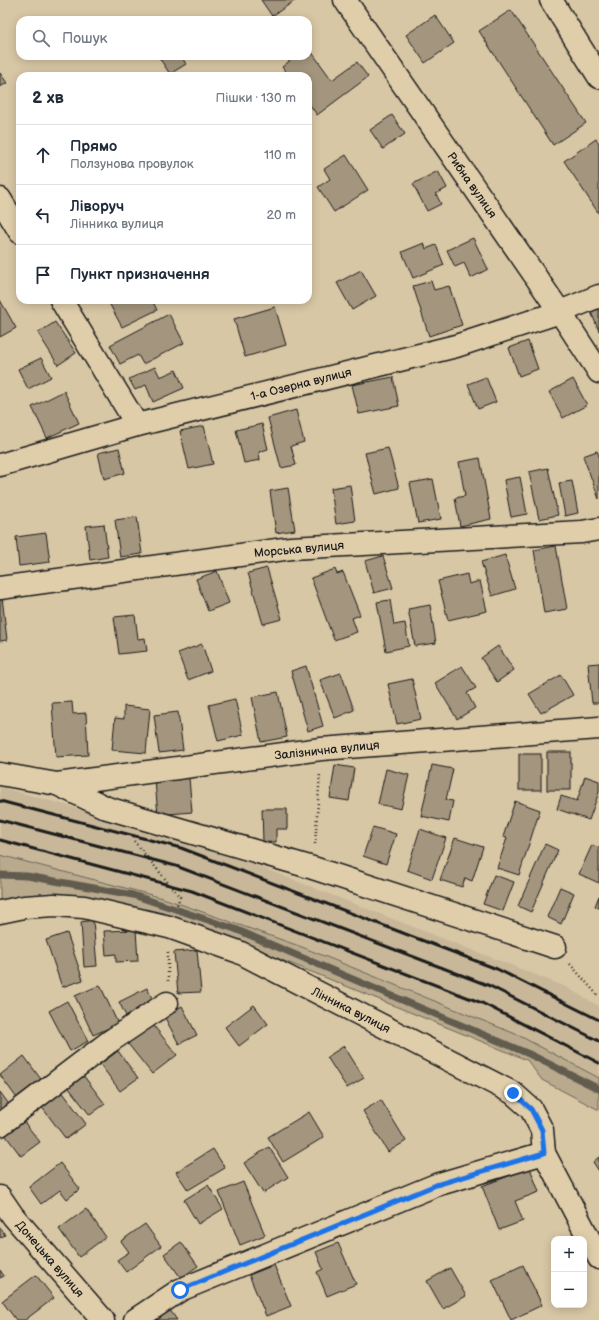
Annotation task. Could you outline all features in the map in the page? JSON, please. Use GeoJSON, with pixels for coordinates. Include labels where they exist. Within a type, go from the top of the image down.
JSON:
{"type":"FeatureCollection","features":[{"type":"Feature","properties":{"kind":"street","name":"Рибна вулиця"},"geometry":{"type":"LineString","coordinates":[[345,0],[560,312],[599,372]]}},
{"type":"Feature","properties":{"kind":"street"},"geometry":{"type":"LineString","coordinates":[[550,0],[599,77]]}},
{"type":"Feature","properties":{"kind":"street"},"geometry":{"type":"LineString","coordinates":[[0,199],[16,225]]}},
{"type":"Feature","properties":{"kind":"street","name":"1-а Озерна вулиця"},"geometry":{"type":"LineString","coordinates":[[0,465],[137,425],[456,346],[560,312],[599,296]]}},
{"type":"Feature","properties":{"kind":"street"},"geometry":{"type":"LineString","coordinates":[[63,304],[137,425]]}},
{"type":"Feature","properties":{"kind":"street","name":"Морська вулиця"},"geometry":{"type":"LineString","coordinates":[[0,588],[291,548],[582,532],[599,529]]}},
{"type":"Feature","properties":{"kind":"street","name":"Залізнична вулиця"},"geometry":{"type":"LineString","coordinates":[[57,784],[321,749],[599,728]]}},
{"type":"Feature","properties":{"kind":"street","name":"Залізнична вулиця"},"geometry":{"type":"LineString","coordinates":[[0,774],[57,784],[107,808],[313,868],[555,947]]}},
{"type":"Feature","properties":{"kind":"street","name":"Лінника вулиця"},"geometry":{"type":"LineString","coordinates":[[0,912],[24,907],[54,905],[84,907],[169,927],[239,952],[513,1093],[531,1109],[535,1116],[542,1130],[544,1153],[599,1258]]}},
{"type":"Feature","properties":{"kind":"street"},"geometry":{"type":"LineString","coordinates":[[0,1125],[109,1042],[167,1003]]}},
{"type":"Feature","properties":{"kind":"street"},"geometry":{"type":"LineString","coordinates":[[136,1320],[180,1290],[194,1284],[436,1185],[544,1153]]}},
{"type":"Feature","properties":{"kind":"street","name":"Донецька вулиця"},"geometry":{"type":"LineString","coordinates":[[0,1196],[13,1216],[103,1320]]}},
{"type":"Feature","properties":{"kind":"path"},"geometry":{"type":"LineString","coordinates":[[313,868],[321,749]]}},
{"type":"Feature","properties":{"kind":"path"},"geometry":{"type":"LineString","coordinates":[[134,840],[180,897]]}},
{"type":"Feature","properties":{"kind":"path"},"geometry":{"type":"LineString","coordinates":[[167,1003],[169,927]]}},
{"type":"Feature","properties":{"kind":"path"},"geometry":{"type":"LineString","coordinates":[[555,947],[599,997]]}},
{"type":"Feature","properties":{"kind":"shaded area"},"geometry":{"type":"Polygon","coordinates":[[[0,787],[189,839],[564,986],[599,1006],[599,1078],[518,1035],[302,947],[163,898],[0,855],[0,787]]]}},
{"type":"Feature","properties":{"kind":"shaded area"},"geometry":{"type":"Polygon","coordinates":[[[0,855],[163,898],[302,947],[518,1035],[599,1078],[599,1110],[542,1080],[527,1060],[205,930],[0,903],[0,855]]]}},
{"type":"Feature","properties":{"kind":"building"},"geometry":{"type":"Polygon","coordinates":[[[261,0],[296,0],[272,16],[261,0]]]}},
{"type":"Feature","properties":{"kind":"building"},"geometry":{"type":"Polygon","coordinates":[[[511,10],[586,123],[553,145],[479,31],[511,10]]]}},
{"type":"Feature","properties":{"kind":"building"},"geometry":{"type":"Polygon","coordinates":[[[435,15],[454,43],[425,63],[406,35],[435,15]]]}},
{"type":"Feature","properties":{"kind":"building"},"geometry":{"type":"Polygon","coordinates":[[[312,52],[332,80],[357,62],[368,77],[317,115],[312,108],[312,72],[286,72],[282,67],[291,60],[312,60],[312,52]]]}},
{"type":"Feature","properties":{"kind":"building"},"geometry":{"type":"Polygon","coordinates":[[[161,60],[184,60],[186,64],[173,72],[169,72],[161,60]]]}},
{"type":"Feature","properties":{"kind":"building"},"geometry":{"type":"Polygon","coordinates":[[[0,73],[7,83],[0,87],[0,73]]]}},
{"type":"Feature","properties":{"kind":"building"},"geometry":{"type":"Polygon","coordinates":[[[392,115],[405,134],[383,149],[370,130],[392,115]]]}},
{"type":"Feature","properties":{"kind":"building"},"geometry":{"type":"Polygon","coordinates":[[[596,139],[599,143],[599,214],[564,161],[596,139]]]}},
{"type":"Feature","properties":{"kind":"building"},"geometry":{"type":"Polygon","coordinates":[[[346,155],[368,190],[334,212],[318,187],[330,179],[324,169],[346,155]]]}},
{"type":"Feature","properties":{"kind":"building"},"geometry":{"type":"Polygon","coordinates":[[[438,171],[447,188],[436,194],[441,204],[427,211],[413,184],[438,171]]]}},
{"type":"Feature","properties":{"kind":"building"},"geometry":{"type":"Polygon","coordinates":[[[473,238],[488,269],[471,278],[464,263],[455,267],[447,250],[473,238]]]}},
{"type":"Feature","properties":{"kind":"building"},"geometry":{"type":"Polygon","coordinates":[[[424,243],[426,249],[436,245],[444,265],[413,278],[402,252],[424,243]]]}},
{"type":"Feature","properties":{"kind":"building"},"geometry":{"type":"Polygon","coordinates":[[[361,270],[376,296],[352,310],[337,283],[361,270]]]}},
{"type":"Feature","properties":{"kind":"building"},"geometry":{"type":"Polygon","coordinates":[[[431,281],[434,290],[449,286],[462,325],[429,336],[413,286],[431,281]]]}},
{"type":"Feature","properties":{"kind":"building"},"geometry":{"type":"Polygon","coordinates":[[[0,300],[16,328],[0,337],[0,300]]]}},
{"type":"Feature","properties":{"kind":"building"},"geometry":{"type":"Polygon","coordinates":[[[110,304],[154,304],[157,310],[122,327],[110,304]]]}},
{"type":"Feature","properties":{"kind":"building"},"geometry":{"type":"Polygon","coordinates":[[[275,307],[286,345],[245,357],[234,319],[275,307]]]}},
{"type":"Feature","properties":{"kind":"building"},"geometry":{"type":"Polygon","coordinates":[[[599,309],[599,331],[591,312],[599,309]]]}},
{"type":"Feature","properties":{"kind":"building"},"geometry":{"type":"Polygon","coordinates":[[[169,314],[184,343],[143,364],[138,355],[120,364],[110,345],[169,314]]]}},
{"type":"Feature","properties":{"kind":"building"},"geometry":{"type":"Polygon","coordinates":[[[55,322],[76,353],[58,365],[38,333],[55,322]]]}},
{"type":"Feature","properties":{"kind":"building"},"geometry":{"type":"Polygon","coordinates":[[[528,341],[538,369],[519,376],[509,348],[528,341]]]}},
{"type":"Feature","properties":{"kind":"building"},"geometry":{"type":"Polygon","coordinates":[[[41,358],[51,377],[28,389],[18,369],[41,358]]]}},
{"type":"Feature","properties":{"kind":"building"},"geometry":{"type":"Polygon","coordinates":[[[155,367],[160,377],[176,370],[184,388],[153,402],[146,385],[135,390],[129,379],[155,367]]]}},
{"type":"Feature","properties":{"kind":"building"},"geometry":{"type":"Polygon","coordinates":[[[393,377],[399,406],[359,414],[352,385],[393,377]]]}},
{"type":"Feature","properties":{"kind":"building"},"geometry":{"type":"Polygon","coordinates":[[[486,377],[496,402],[478,409],[468,384],[486,377]]]}},
{"type":"Feature","properties":{"kind":"building"},"geometry":{"type":"Polygon","coordinates":[[[573,379],[587,405],[563,418],[549,392],[573,379]]]}},
{"type":"Feature","properties":{"kind":"building"},"geometry":{"type":"Polygon","coordinates":[[[64,391],[79,423],[47,438],[32,407],[64,391]]]}},
{"type":"Feature","properties":{"kind":"building"},"geometry":{"type":"Polygon","coordinates":[[[296,410],[304,442],[291,446],[296,465],[281,468],[268,418],[296,410]]]}},
{"type":"Feature","properties":{"kind":"building"},"geometry":{"type":"Polygon","coordinates":[[[262,424],[268,449],[259,452],[260,460],[244,463],[236,430],[262,424]]]}},
{"type":"Feature","properties":{"kind":"building"},"geometry":{"type":"Polygon","coordinates":[[[204,426],[213,464],[189,469],[180,431],[204,426]]]}},
{"type":"Feature","properties":{"kind":"building"},"geometry":{"type":"Polygon","coordinates":[[[119,448],[125,473],[104,479],[98,453],[119,448]]]}},
{"type":"Feature","properties":{"kind":"building"},"geometry":{"type":"Polygon","coordinates":[[[388,448],[399,488],[376,494],[365,453],[388,448]]]}},
{"type":"Feature","properties":{"kind":"building"},"geometry":{"type":"Polygon","coordinates":[[[597,451],[599,456],[599,499],[583,456],[597,451]]]}},
{"type":"Feature","properties":{"kind":"building"},"geometry":{"type":"Polygon","coordinates":[[[480,458],[491,519],[460,526],[455,498],[465,496],[459,462],[480,458]]]}},
{"type":"Feature","properties":{"kind":"building"},"geometry":{"type":"Polygon","coordinates":[[[548,468],[558,515],[539,519],[529,472],[548,468]]]}},
{"type":"Feature","properties":{"kind":"building"},"geometry":{"type":"Polygon","coordinates":[[[520,477],[527,514],[511,517],[504,480],[520,477]]]}},
{"type":"Feature","properties":{"kind":"building"},"geometry":{"type":"Polygon","coordinates":[[[433,479],[441,519],[418,523],[410,483],[433,479]]]}},
{"type":"Feature","properties":{"kind":"building"},"geometry":{"type":"Polygon","coordinates":[[[572,481],[578,513],[565,516],[559,483],[572,481]]]}},
{"type":"Feature","properties":{"kind":"building"},"geometry":{"type":"Polygon","coordinates":[[[350,485],[355,521],[336,524],[331,488],[350,485]]]}},
{"type":"Feature","properties":{"kind":"building"},"geometry":{"type":"Polygon","coordinates":[[[288,488],[295,530],[276,533],[270,491],[288,488]]]}},
{"type":"Feature","properties":{"kind":"building"},"geometry":{"type":"Polygon","coordinates":[[[137,517],[142,554],[120,557],[115,520],[137,517]]]}},
{"type":"Feature","properties":{"kind":"building"},"geometry":{"type":"Polygon","coordinates":[[[104,524],[108,557],[90,560],[86,526],[104,524]]]}},
{"type":"Feature","properties":{"kind":"building"},"geometry":{"type":"Polygon","coordinates":[[[46,533],[50,562],[19,566],[16,537],[46,533]]]}},
{"type":"Feature","properties":{"kind":"building"},"geometry":{"type":"Polygon","coordinates":[[[556,546],[567,609],[544,613],[534,550],[556,546]]]}},
{"type":"Feature","properties":{"kind":"building"},"geometry":{"type":"Polygon","coordinates":[[[505,555],[515,589],[492,596],[481,562],[505,555]]]}},
{"type":"Feature","properties":{"kind":"building"},"geometry":{"type":"Polygon","coordinates":[[[383,556],[393,588],[374,593],[365,561],[383,556]]]}},
{"type":"Feature","properties":{"kind":"building"},"geometry":{"type":"Polygon","coordinates":[[[267,568],[282,619],[263,624],[248,573],[267,568]]]}},
{"type":"Feature","properties":{"kind":"building"},"geometry":{"type":"Polygon","coordinates":[[[335,569],[337,574],[343,572],[360,615],[352,618],[357,632],[334,640],[311,578],[335,569]]]}},
{"type":"Feature","properties":{"kind":"building"},"geometry":{"type":"Polygon","coordinates":[[[217,571],[229,603],[208,611],[196,579],[217,571]]]}},
{"type":"Feature","properties":{"kind":"building"},"geometry":{"type":"Polygon","coordinates":[[[467,574],[469,584],[480,581],[487,611],[448,620],[438,581],[467,574]]]}},
{"type":"Feature","properties":{"kind":"building"},"geometry":{"type":"Polygon","coordinates":[[[2,597],[7,640],[0,641],[0,598],[2,597]]]}},
{"type":"Feature","properties":{"kind":"building"},"geometry":{"type":"Polygon","coordinates":[[[390,600],[394,625],[405,623],[409,646],[386,651],[377,602],[390,600]]]}},
{"type":"Feature","properties":{"kind":"building"},"geometry":{"type":"Polygon","coordinates":[[[430,605],[436,643],[415,646],[408,609],[430,605]]]}},
{"type":"Feature","properties":{"kind":"building"},"geometry":{"type":"Polygon","coordinates":[[[135,615],[138,639],[145,638],[147,651],[119,654],[114,617],[135,615]]]}},
{"type":"Feature","properties":{"kind":"building"},"geometry":{"type":"Polygon","coordinates":[[[202,644],[211,671],[188,680],[178,653],[202,644]]]}},
{"type":"Feature","properties":{"kind":"building"},"geometry":{"type":"Polygon","coordinates":[[[498,646],[514,670],[497,682],[481,658],[498,646]]]}},
{"type":"Feature","properties":{"kind":"building"},"geometry":{"type":"Polygon","coordinates":[[[599,663],[599,703],[592,703],[588,664],[599,663]]]}},
{"type":"Feature","properties":{"kind":"building"},"geometry":{"type":"Polygon","coordinates":[[[306,666],[323,726],[308,731],[291,671],[306,666]]]}},
{"type":"Feature","properties":{"kind":"building"},"geometry":{"type":"Polygon","coordinates":[[[462,666],[476,688],[467,693],[475,708],[457,719],[435,683],[462,666]]]}},
{"type":"Feature","properties":{"kind":"building"},"geometry":{"type":"Polygon","coordinates":[[[341,673],[354,710],[335,718],[320,680],[341,673]]]}},
{"type":"Feature","properties":{"kind":"building"},"geometry":{"type":"Polygon","coordinates":[[[561,675],[573,695],[541,713],[529,694],[561,675]]]}},
{"type":"Feature","properties":{"kind":"building"},"geometry":{"type":"Polygon","coordinates":[[[412,679],[421,719],[397,724],[388,684],[412,679]]]}},
{"type":"Feature","properties":{"kind":"building"},"geometry":{"type":"Polygon","coordinates":[[[278,692],[287,737],[261,742],[252,697],[278,692]]]}},
{"type":"Feature","properties":{"kind":"building"},"geometry":{"type":"Polygon","coordinates":[[[235,699],[243,735],[218,741],[209,705],[235,699]]]}},
{"type":"Feature","properties":{"kind":"building"},"geometry":{"type":"Polygon","coordinates":[[[72,702],[73,714],[86,713],[88,755],[56,757],[52,703],[72,702]]]}},
{"type":"Feature","properties":{"kind":"building"},"geometry":{"type":"Polygon","coordinates":[[[124,706],[150,709],[146,753],[112,750],[115,718],[124,719],[124,706]]]}},
{"type":"Feature","properties":{"kind":"building"},"geometry":{"type":"Polygon","coordinates":[[[178,712],[183,750],[159,753],[154,715],[178,712]]]}},
{"type":"Feature","properties":{"kind":"building"},"geometry":{"type":"Polygon","coordinates":[[[547,752],[571,752],[571,790],[547,790],[547,752]]]}},
{"type":"Feature","properties":{"kind":"building"},"geometry":{"type":"Polygon","coordinates":[[[519,754],[541,754],[541,790],[519,790],[519,754]]]}},
{"type":"Feature","properties":{"kind":"building"},"geometry":{"type":"Polygon","coordinates":[[[335,765],[354,768],[349,801],[330,798],[335,765]]]}},
{"type":"Feature","properties":{"kind":"building"},"geometry":{"type":"Polygon","coordinates":[[[432,765],[453,769],[446,800],[453,801],[449,822],[421,816],[432,765]]]}},
{"type":"Feature","properties":{"kind":"building"},"geometry":{"type":"Polygon","coordinates":[[[386,769],[409,775],[401,809],[378,804],[386,769]]]}},
{"type":"Feature","properties":{"kind":"building"},"geometry":{"type":"Polygon","coordinates":[[[585,776],[599,781],[599,792],[589,820],[557,809],[561,796],[577,801],[585,776]]]}},
{"type":"Feature","properties":{"kind":"building"},"geometry":{"type":"Polygon","coordinates":[[[189,778],[192,812],[158,815],[155,781],[189,778]]]}},
{"type":"Feature","properties":{"kind":"building"},"geometry":{"type":"Polygon","coordinates":[[[515,801],[540,810],[519,875],[497,868],[507,838],[503,837],[515,801]]]}},
{"type":"Feature","properties":{"kind":"building"},"geometry":{"type":"Polygon","coordinates":[[[262,809],[287,809],[287,829],[276,829],[276,842],[263,842],[262,809]]]}},
{"type":"Feature","properties":{"kind":"building"},"geometry":{"type":"Polygon","coordinates":[[[373,827],[396,834],[386,864],[363,856],[373,827]]]}},
{"type":"Feature","properties":{"kind":"building"},"geometry":{"type":"Polygon","coordinates":[[[420,829],[446,838],[432,879],[407,870],[420,829]]]}},
{"type":"Feature","properties":{"kind":"building"},"geometry":{"type":"Polygon","coordinates":[[[455,838],[483,847],[472,881],[465,878],[462,887],[440,880],[455,838]]]}},
{"type":"Feature","properties":{"kind":"building"},"geometry":{"type":"Polygon","coordinates":[[[545,844],[558,850],[531,912],[518,906],[545,844]]]}},
{"type":"Feature","properties":{"kind":"building"},"geometry":{"type":"Polygon","coordinates":[[[592,845],[599,848],[599,883],[579,874],[592,845]]]}},
{"type":"Feature","properties":{"kind":"building"},"geometry":{"type":"Polygon","coordinates":[[[494,875],[514,882],[503,911],[483,904],[494,875]]]}},
{"type":"Feature","properties":{"kind":"building"},"geometry":{"type":"Polygon","coordinates":[[[560,887],[574,893],[561,924],[547,917],[560,887]]]}},
{"type":"Feature","properties":{"kind":"building"},"geometry":{"type":"Polygon","coordinates":[[[599,896],[599,908],[595,906],[599,896]]]}},
{"type":"Feature","properties":{"kind":"building"},"geometry":{"type":"Polygon","coordinates":[[[93,920],[97,966],[84,967],[81,922],[93,920]]]}},
{"type":"Feature","properties":{"kind":"building"},"geometry":{"type":"Polygon","coordinates":[[[136,930],[138,961],[116,962],[116,954],[106,955],[104,931],[136,930]]]}},
{"type":"Feature","properties":{"kind":"building"},"geometry":{"type":"Polygon","coordinates":[[[67,933],[83,980],[62,987],[46,940],[67,933]]]}},
{"type":"Feature","properties":{"kind":"building"},"geometry":{"type":"Polygon","coordinates":[[[197,950],[201,992],[178,993],[174,952],[197,950]]]}},
{"type":"Feature","properties":{"kind":"building"},"geometry":{"type":"Polygon","coordinates":[[[100,985],[118,1024],[93,1035],[75,996],[100,985]]]}},
{"type":"Feature","properties":{"kind":"building"},"geometry":{"type":"Polygon","coordinates":[[[147,988],[154,1002],[126,1016],[119,1002],[147,988]]]}},
{"type":"Feature","properties":{"kind":"building"},"geometry":{"type":"Polygon","coordinates":[[[67,1001],[88,1041],[70,1051],[49,1011],[67,1001]]]}},
{"type":"Feature","properties":{"kind":"building"},"geometry":{"type":"Polygon","coordinates":[[[254,1005],[268,1024],[239,1046],[225,1027],[254,1005]]]}},
{"type":"Feature","properties":{"kind":"building"},"geometry":{"type":"Polygon","coordinates":[[[182,1006],[197,1035],[179,1044],[164,1016],[182,1006]]]}},
{"type":"Feature","properties":{"kind":"building"},"geometry":{"type":"Polygon","coordinates":[[[150,1021],[177,1055],[152,1074],[125,1040],[150,1021]]]}},
{"type":"Feature","properties":{"kind":"building"},"geometry":{"type":"Polygon","coordinates":[[[344,1046],[364,1078],[347,1088],[327,1057],[344,1046]]]}},
{"type":"Feature","properties":{"kind":"building"},"geometry":{"type":"Polygon","coordinates":[[[118,1051],[138,1078],[120,1091],[100,1064],[118,1051]]]}},
{"type":"Feature","properties":{"kind":"building"},"geometry":{"type":"Polygon","coordinates":[[[24,1056],[43,1082],[19,1101],[0,1075],[24,1056]]]}},
{"type":"Feature","properties":{"kind":"building"},"geometry":{"type":"Polygon","coordinates":[[[83,1075],[105,1104],[90,1115],[68,1087],[83,1075]]]}},
{"type":"Feature","properties":{"kind":"building"},"geometry":{"type":"Polygon","coordinates":[[[61,1090],[86,1124],[66,1139],[41,1106],[61,1090]]]}},
{"type":"Feature","properties":{"kind":"building"},"geometry":{"type":"Polygon","coordinates":[[[0,1092],[11,1107],[0,1115],[0,1092]]]}},
{"type":"Feature","properties":{"kind":"building"},"geometry":{"type":"Polygon","coordinates":[[[381,1100],[406,1141],[388,1152],[363,1111],[381,1100]]]}},
{"type":"Feature","properties":{"kind":"building"},"geometry":{"type":"Polygon","coordinates":[[[309,1112],[324,1137],[283,1162],[268,1137],[309,1112]]]}},
{"type":"Feature","properties":{"kind":"building"},"geometry":{"type":"Polygon","coordinates":[[[21,1118],[40,1142],[21,1156],[3,1132],[21,1118]]]}},
{"type":"Feature","properties":{"kind":"building"},"geometry":{"type":"Polygon","coordinates":[[[269,1147],[288,1177],[263,1193],[244,1163],[269,1147]]]}},
{"type":"Feature","properties":{"kind":"building"},"geometry":{"type":"Polygon","coordinates":[[[213,1149],[225,1168],[188,1190],[176,1172],[213,1149]]]}},
{"type":"Feature","properties":{"kind":"building"},"geometry":{"type":"Polygon","coordinates":[[[599,1157],[599,1171],[593,1162],[599,1157]]]}},
{"type":"Feature","properties":{"kind":"building"},"geometry":{"type":"Polygon","coordinates":[[[60,1163],[80,1189],[67,1199],[60,1190],[41,1204],[29,1187],[60,1163]]]}},
{"type":"Feature","properties":{"kind":"building"},"geometry":{"type":"Polygon","coordinates":[[[530,1168],[539,1192],[515,1201],[523,1221],[499,1230],[482,1186],[530,1168]]]}},
{"type":"Feature","properties":{"kind":"building"},"geometry":{"type":"Polygon","coordinates":[[[243,1182],[265,1235],[240,1245],[219,1192],[243,1182]]]}},
{"type":"Feature","properties":{"kind":"building"},"geometry":{"type":"Polygon","coordinates":[[[208,1185],[223,1209],[198,1224],[184,1200],[208,1185]]]}},
{"type":"Feature","properties":{"kind":"building"},"geometry":{"type":"Polygon","coordinates":[[[86,1209],[106,1237],[79,1257],[59,1229],[86,1209]]]}},
{"type":"Feature","properties":{"kind":"building"},"geometry":{"type":"Polygon","coordinates":[[[145,1224],[161,1246],[126,1272],[117,1260],[129,1252],[121,1241],[145,1224]]]}},
{"type":"Feature","properties":{"kind":"building"},"geometry":{"type":"Polygon","coordinates":[[[0,1227],[5,1235],[0,1238],[0,1227]]]}},
{"type":"Feature","properties":{"kind":"building"},"geometry":{"type":"Polygon","coordinates":[[[181,1242],[198,1266],[181,1278],[164,1254],[181,1242]]]}},
{"type":"Feature","properties":{"kind":"building"},"geometry":{"type":"Polygon","coordinates":[[[338,1243],[356,1284],[327,1296],[317,1272],[323,1269],[316,1252],[338,1243]]]}},
{"type":"Feature","properties":{"kind":"building"},"geometry":{"type":"Polygon","coordinates":[[[274,1265],[291,1306],[266,1316],[249,1275],[274,1265]]]}},
{"type":"Feature","properties":{"kind":"building"},"geometry":{"type":"Polygon","coordinates":[[[523,1265],[542,1305],[511,1320],[492,1280],[523,1265]]]}},
{"type":"Feature","properties":{"kind":"building"},"geometry":{"type":"Polygon","coordinates":[[[450,1268],[466,1296],[443,1309],[427,1281],[450,1268]]]}},
{"type":"Feature","properties":{"kind":"building"},"geometry":{"type":"Polygon","coordinates":[[[0,1270],[4,1276],[0,1278],[0,1270]]]}},
{"type":"Feature","properties":{"kind":"building"},"geometry":{"type":"Polygon","coordinates":[[[36,1275],[54,1298],[25,1320],[16,1320],[2,1301],[36,1275]]]}},
{"type":"Feature","properties":{"kind":"building"},"geometry":{"type":"Polygon","coordinates":[[[167,1306],[177,1320],[149,1320],[167,1306]]]}},
{"type":"Feature","properties":{"kind":"waterway"},"geometry":{"type":"LineString","coordinates":[[0,875],[27,876],[133,895],[235,929],[529,1054],[599,1089]]}},
{"type":"Feature","properties":{"kind":"railway"},"geometry":{"type":"LineString","coordinates":[[0,801],[181,848],[497,969],[599,1020]]}},
{"type":"Feature","properties":{"kind":"railway"},"geometry":{"type":"LineString","coordinates":[[0,820],[176,866],[490,986],[599,1041]]}},
{"type":"Feature","properties":{"kind":"railway"},"geometry":{"type":"LineString","coordinates":[[0,840],[192,891],[482,1003],[599,1063]]}},
{"type":"Feature","properties":{"kind":"route"},"geometry":{"type":"LineString","coordinates":[[180,1290],[436,1185],[544,1153],[542,1130],[531,1109],[513,1093]]}}]}
